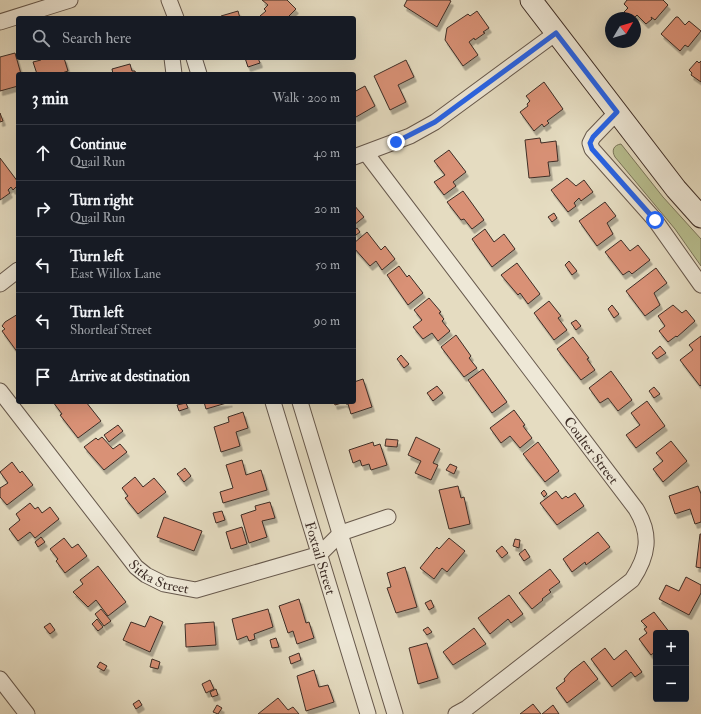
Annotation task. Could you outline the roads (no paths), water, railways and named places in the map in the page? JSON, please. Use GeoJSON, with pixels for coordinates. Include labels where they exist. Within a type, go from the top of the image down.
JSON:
{"type":"FeatureCollection","features":[{"type":"Feature","properties":{"kind":"main road"},"geometry":{"type":"LineString","coordinates":[[531,0],[676,189],[701,217]]}},
{"type":"Feature","properties":{"kind":"street"},"geometry":{"type":"LineString","coordinates":[[19,16],[70,0]]}},
{"type":"Feature","properties":{"kind":"street"},"geometry":{"type":"LineString","coordinates":[[162,0],[165,16]]}},
{"type":"Feature","properties":{"kind":"street"},"geometry":{"type":"LineString","coordinates":[[168,0],[175,16]]}},
{"type":"Feature","properties":{"kind":"street"},"geometry":{"type":"LineString","coordinates":[[0,22],[16,17]]}},
{"type":"Feature","properties":{"kind":"street"},"geometry":{"type":"LineString","coordinates":[[360,155],[410,136],[435,122],[556,33]]}},
{"type":"Feature","properties":{"kind":"street"},"geometry":{"type":"LineString","coordinates":[[172,60],[174,72]]}},
{"type":"Feature","properties":{"kind":"street"},"geometry":{"type":"LineString","coordinates":[[195,60],[199,72]]}},
{"type":"Feature","properties":{"kind":"street"},"geometry":{"type":"LineString","coordinates":[[617,112],[593,137],[590,143],[592,149],[655,220],[701,285]]}},
{"type":"Feature","properties":{"kind":"street","name":"Coulter Street"},"geometry":{"type":"LineString","coordinates":[[360,155],[636,509],[646,533],[646,550],[641,566],[632,580],[467,708],[456,714]]}},
{"type":"Feature","properties":{"kind":"street"},"geometry":{"type":"LineString","coordinates":[[0,284],[16,272]]}},
{"type":"Feature","properties":{"kind":"street","name":"Sitka Street"},"geometry":{"type":"LineString","coordinates":[[0,391],[136,567],[155,580],[164,584],[196,590],[320,554],[341,533],[388,517]]}},
{"type":"Feature","properties":{"kind":"street","name":"Foxtail Street"},"geometry":{"type":"LineString","coordinates":[[275,404],[368,714]]}},
{"type":"Feature","properties":{"kind":"street","name":"Foxtail Street"},"geometry":{"type":"LineString","coordinates":[[301,404],[395,714]]}},
{"type":"Feature","properties":{"kind":"street"},"geometry":{"type":"LineString","coordinates":[[0,679],[27,714]]}}]}
